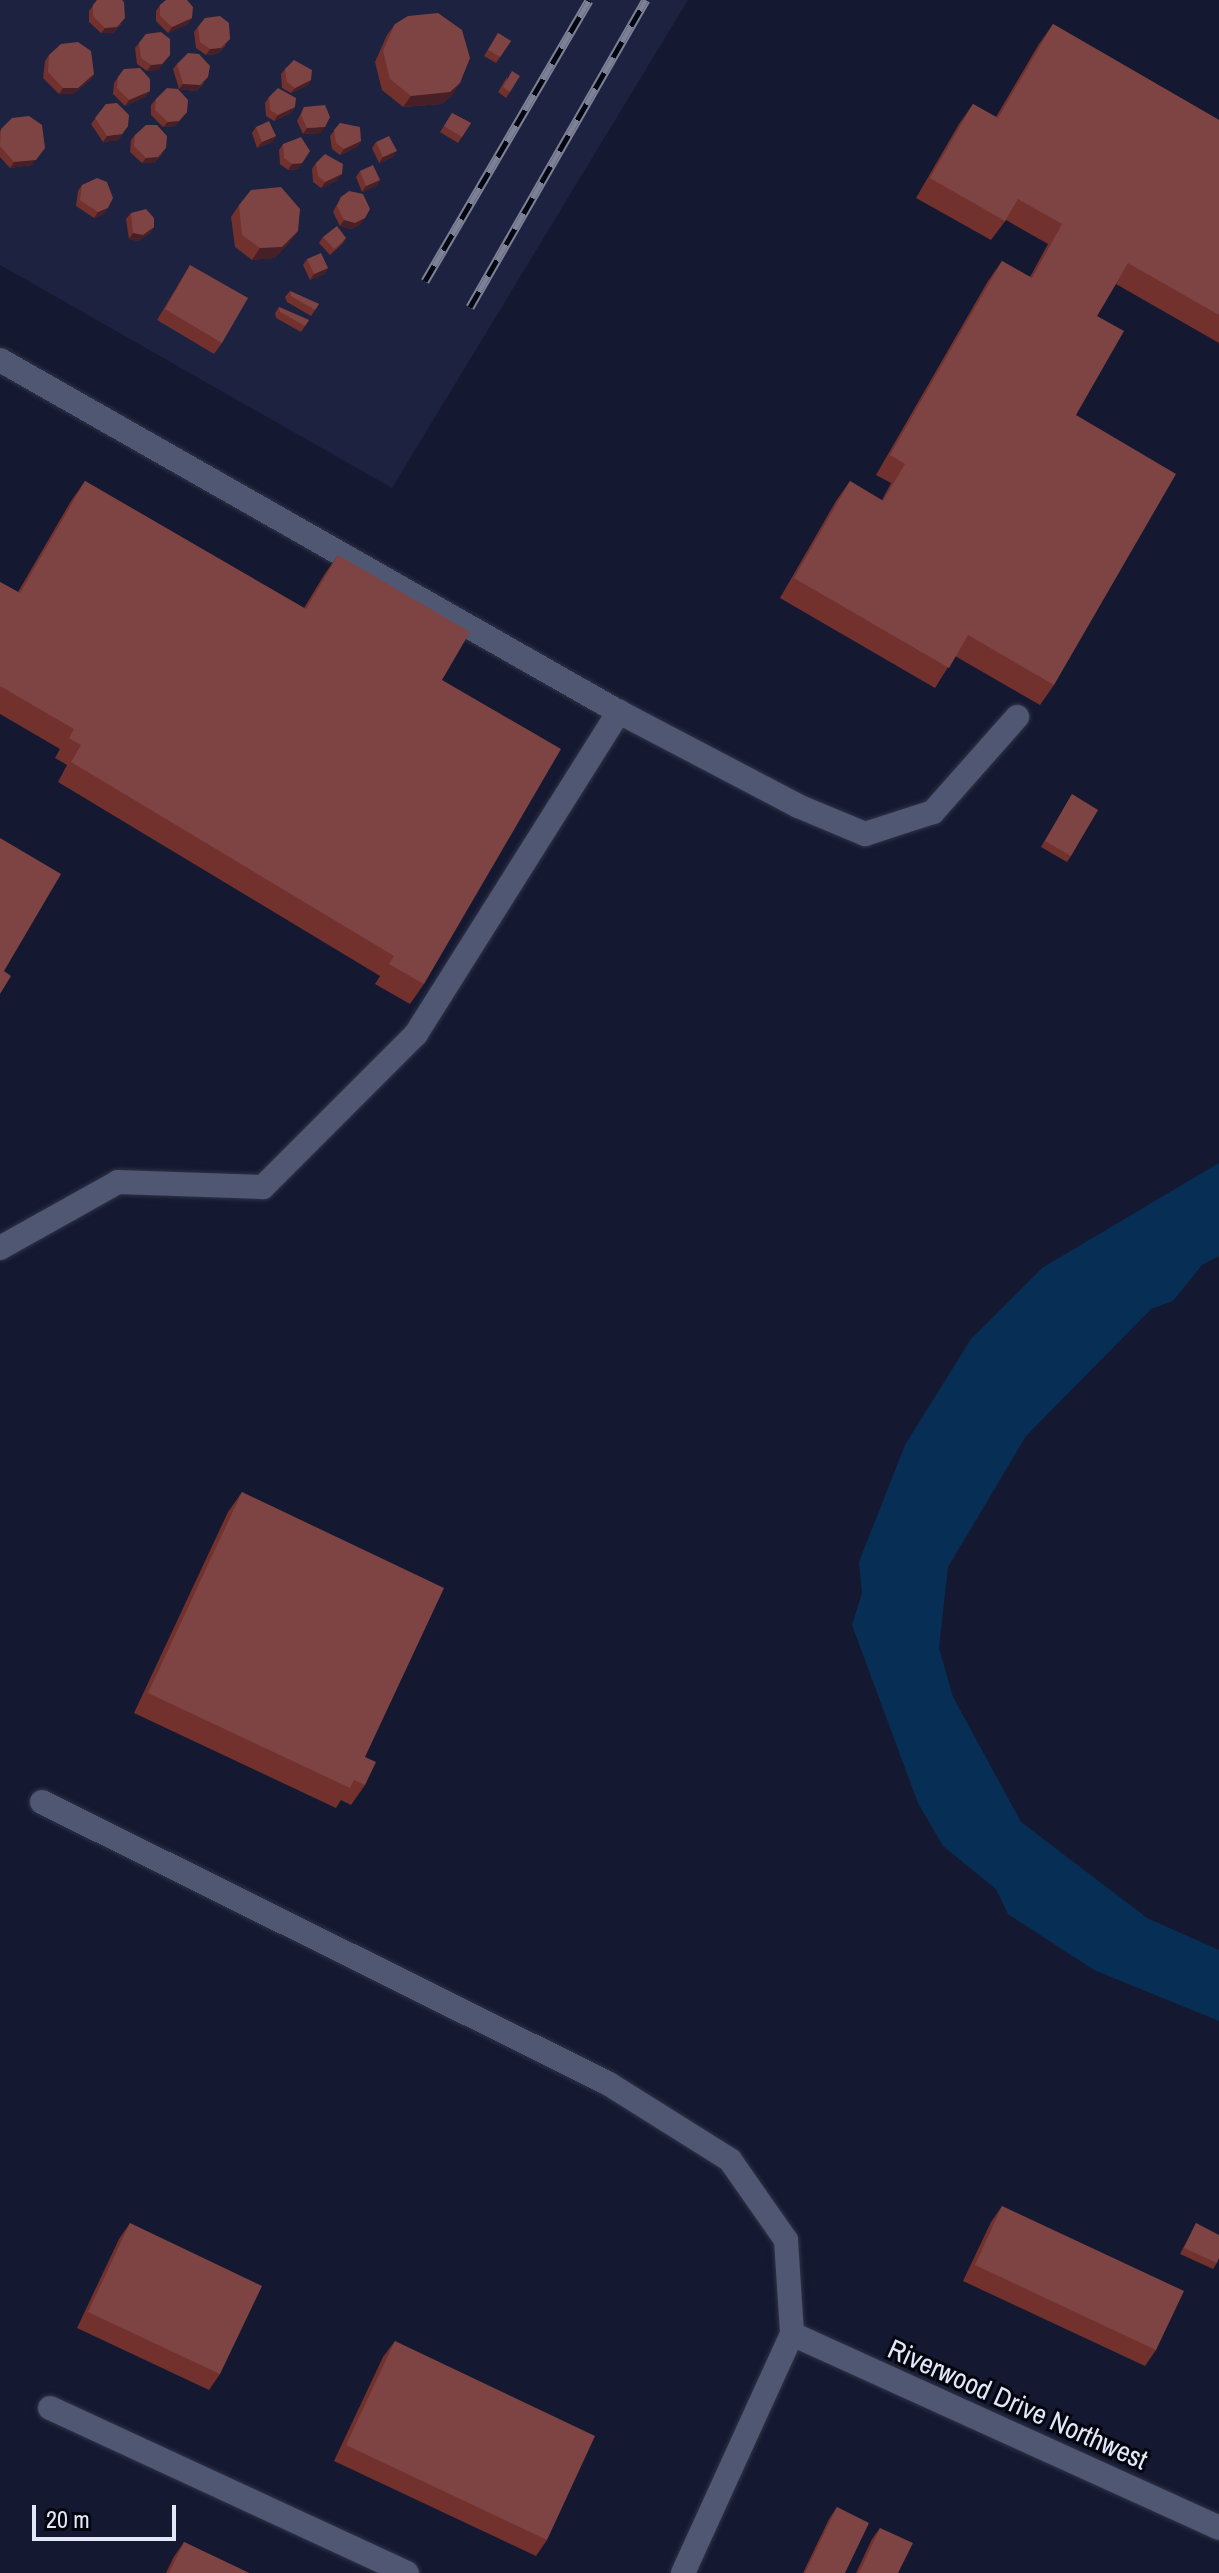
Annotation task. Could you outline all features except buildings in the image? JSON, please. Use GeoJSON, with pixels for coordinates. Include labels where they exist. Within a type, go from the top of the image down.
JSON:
{"type":"FeatureCollection","features":[{"type":"Feature","properties":{"kind":"street"},"geometry":{"type":"LineString","coordinates":[[0,360],[619,712],[798,806],[865,834],[933,812],[1017,717]]}},
{"type":"Feature","properties":{"kind":"street"},"geometry":{"type":"LineString","coordinates":[[0,1248],[118,1182],[263,1187],[416,1034],[619,712]]}},
{"type":"Feature","properties":{"kind":"street"},"geometry":{"type":"LineString","coordinates":[[42,1802],[609,2084],[730,2160],[786,2240],[792,2334],[683,2573]]}},
{"type":"Feature","properties":{"kind":"street","name":"Riverwood Drive Northwest"},"geometry":{"type":"LineString","coordinates":[[792,2334],[1219,2528]]}},
{"type":"Feature","properties":{"kind":"street"},"geometry":{"type":"LineString","coordinates":[[50,2408],[407,2573]]}},
{"type":"Feature","properties":{"kind":"shaded area"},"geometry":{"type":"Polygon","coordinates":[[[0,0],[688,0],[392,488],[0,265],[0,0]]]}},
{"type":"Feature","properties":{"kind":"shaded area"},"geometry":{"type":"Polygon","coordinates":[[[1219,1163],[1219,1256],[1202,1265],[1173,1301],[1151,1309],[1026,1436],[948,1567],[939,1648],[953,1697],[1021,1822],[1147,1918],[1219,1950],[1219,2021],[1094,1970],[1008,1914],[996,1889],[943,1846],[918,1803],[852,1625],[862,1593],[859,1562],[905,1445],[971,1339],[1042,1268],[1219,1163]]]}},
{"type":"Feature","properties":{"kind":"railway"},"geometry":{"type":"LineString","coordinates":[[425,281],[589,0]]}},
{"type":"Feature","properties":{"kind":"railway"},"geometry":{"type":"LineString","coordinates":[[470,307],[646,0]]}}]}
